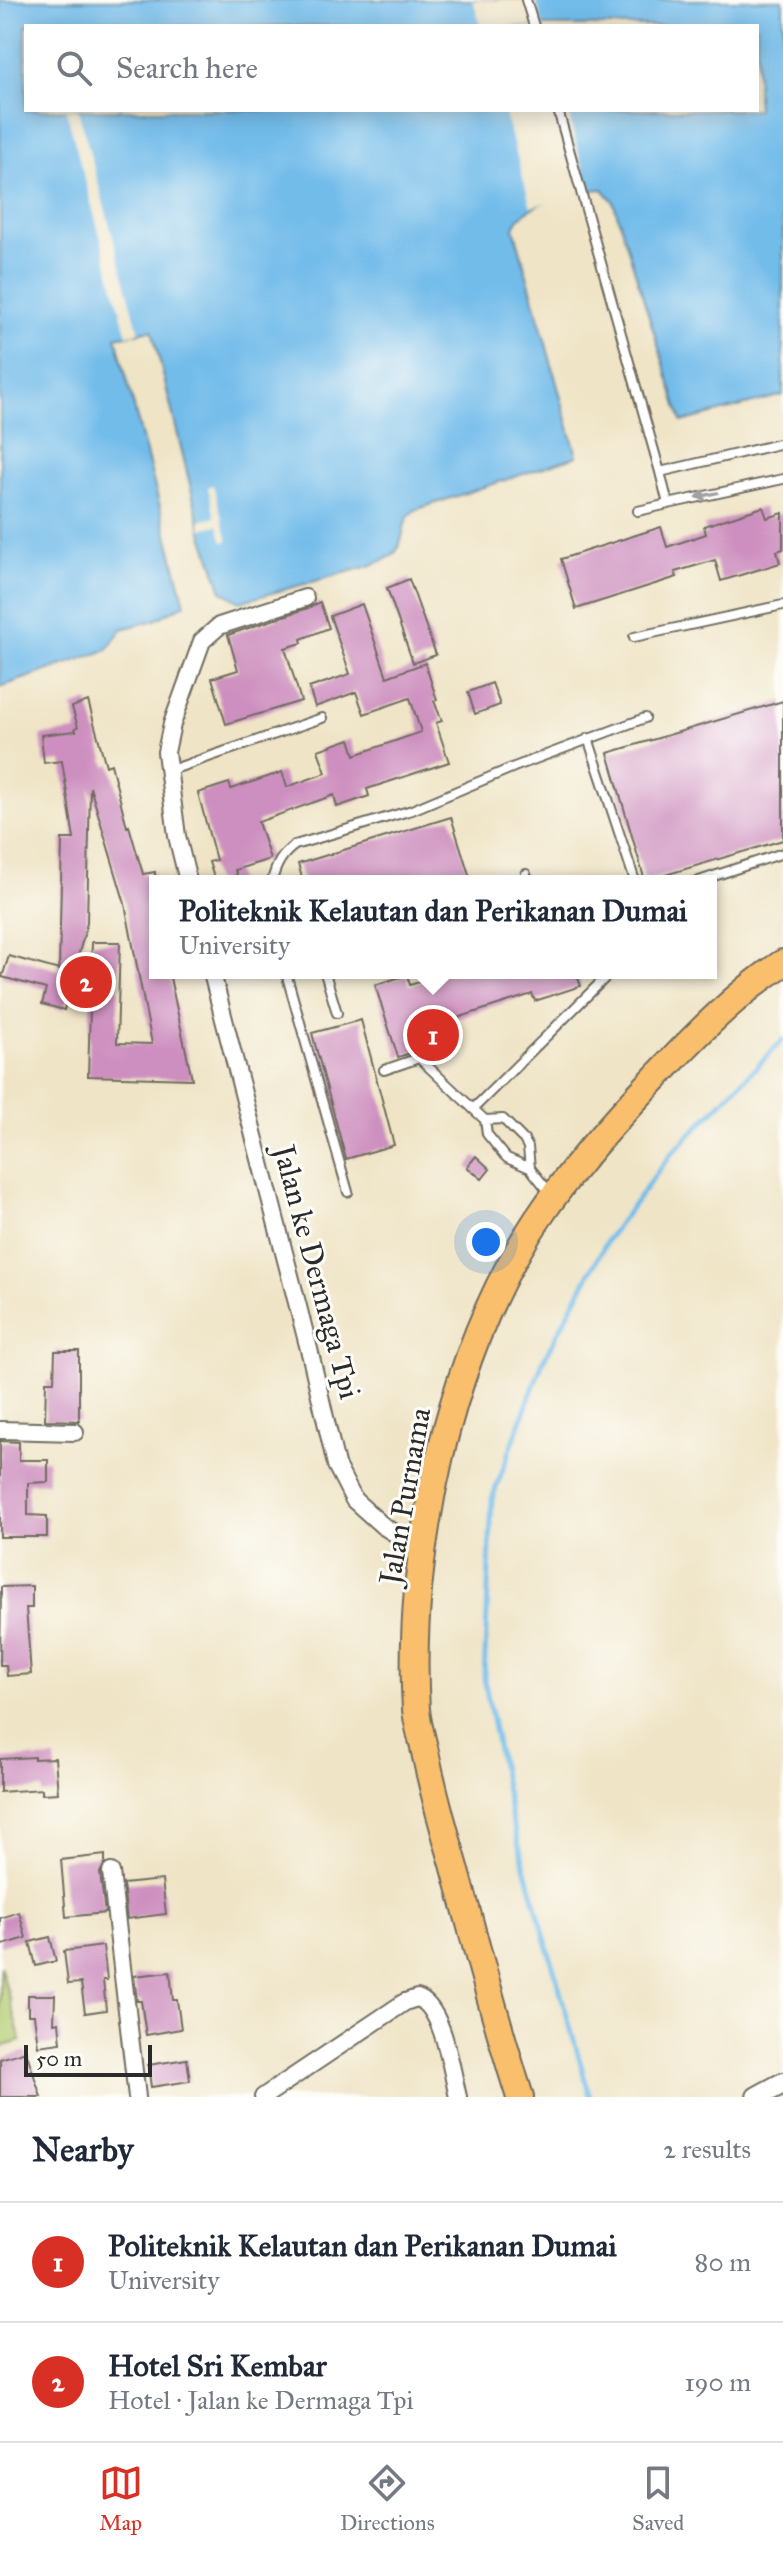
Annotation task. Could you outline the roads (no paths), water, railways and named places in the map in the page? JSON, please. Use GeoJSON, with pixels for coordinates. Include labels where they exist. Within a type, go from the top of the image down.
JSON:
{"type":"FeatureCollection","features":[{"type":"Feature","properties":{"kind":"main road","name":"Jalan Purnama"},"geometry":{"type":"LineString","coordinates":[[520,2097],[432,1784],[416,1712],[415,1637],[422,1550],[444,1430],[474,1346],[505,1277],[535,1222],[553,1197],[608,1126],[661,1071],[753,983],[783,963]]}},
{"type":"Feature","properties":{"kind":"street"},"geometry":{"type":"LineString","coordinates":[[187,875],[177,836],[166,752],[172,724],[202,641],[219,626],[305,598]]}},
{"type":"Feature","properties":{"kind":"street","name":"Jalan ke Dermaga Tpi"},"geometry":{"type":"LineString","coordinates":[[214,979],[336,1465],[354,1500],[383,1526],[422,1550]]}},
{"type":"Feature","properties":{"kind":"street"},"geometry":{"type":"LineString","coordinates":[[0,1430],[75,1432]]}},
{"type":"Feature","properties":{"kind":"street"},"geometry":{"type":"LineString","coordinates":[[111,1872],[137,2097]]}},
{"type":"Feature","properties":{"kind":"street"},"geometry":{"type":"LineString","coordinates":[[263,2097],[405,2002],[417,1998],[430,2005],[438,2020],[458,2097]]}},
{"type":"Feature","properties":{"kind":"street"},"geometry":{"type":"LineString","coordinates":[[757,2097],[783,2083]]}},
{"type":"Feature","properties":{"kind":"lane"},"geometry":{"type":"LineString","coordinates":[[526,0],[533,24]]}},
{"type":"Feature","properties":{"kind":"lane"},"geometry":{"type":"LineString","coordinates":[[559,112],[668,504]]}},
{"type":"Feature","properties":{"kind":"lane"},"geometry":{"type":"LineString","coordinates":[[660,472],[783,443]]}},
{"type":"Feature","properties":{"kind":"lane"},"geometry":{"type":"LineString","coordinates":[[638,511],[783,479]]}},
{"type":"Feature","properties":{"kind":"lane"},"geometry":{"type":"LineString","coordinates":[[634,637],[783,605]]}},
{"type":"Feature","properties":{"kind":"lane"},"geometry":{"type":"LineString","coordinates":[[168,771],[322,718]]}},
{"type":"Feature","properties":{"kind":"lane"},"geometry":{"type":"LineString","coordinates":[[274,875],[279,861],[295,845],[412,810],[645,718]]}},
{"type":"Feature","properties":{"kind":"lane"},"geometry":{"type":"LineString","coordinates":[[588,738],[633,875]]}},
{"type":"Feature","properties":{"kind":"lane"},"geometry":{"type":"LineString","coordinates":[[717,875],[783,853]]}},
{"type":"Feature","properties":{"kind":"lane"},"geometry":{"type":"LineString","coordinates":[[288,979],[348,1192]]}},
{"type":"Feature","properties":{"kind":"lane"},"geometry":{"type":"LineString","coordinates":[[327,979],[337,1013]]}},
{"type":"Feature","properties":{"kind":"lane"},"geometry":{"type":"LineString","coordinates":[[473,1109],[604,979]]}},
{"type":"Feature","properties":{"kind":"lane"},"geometry":{"type":"LineString","coordinates":[[384,1070],[419,1058],[485,1120],[487,1134],[506,1157],[530,1168],[553,1197]]}},
{"type":"Feature","properties":{"kind":"lane"},"geometry":{"type":"LineString","coordinates":[[485,1120],[503,1119],[523,1139],[528,1147],[530,1168]]}},
{"type":"Feature","properties":{"kind":"water"},"geometry":{"type":"Polygon","coordinates":[[[0,0],[783,0],[783,395],[682,422],[613,201],[603,189],[552,199],[528,211],[514,228],[577,456],[415,510],[407,519],[397,550],[384,560],[240,602],[222,591],[201,529],[152,330],[116,337],[185,604],[155,620],[122,629],[107,650],[0,687],[0,0]]]}},
{"type":"Feature","properties":{"kind":"waterway"},"geometry":{"type":"LineString","coordinates":[[590,2097],[511,1817],[484,1678],[492,1499],[543,1361],[609,1237],[671,1154],[783,1040]]}},
{"type":"Feature","properties":{"kind":"place","name":"Hotel Sri Kembar"},"geometry":{"type":"Point","coordinates":[86,982]}},
{"type":"Feature","properties":{"kind":"place","name":"Politeknik Kelautan dan Perikanan Dumai"},"geometry":{"type":"Point","coordinates":[433,1035]}}]}
